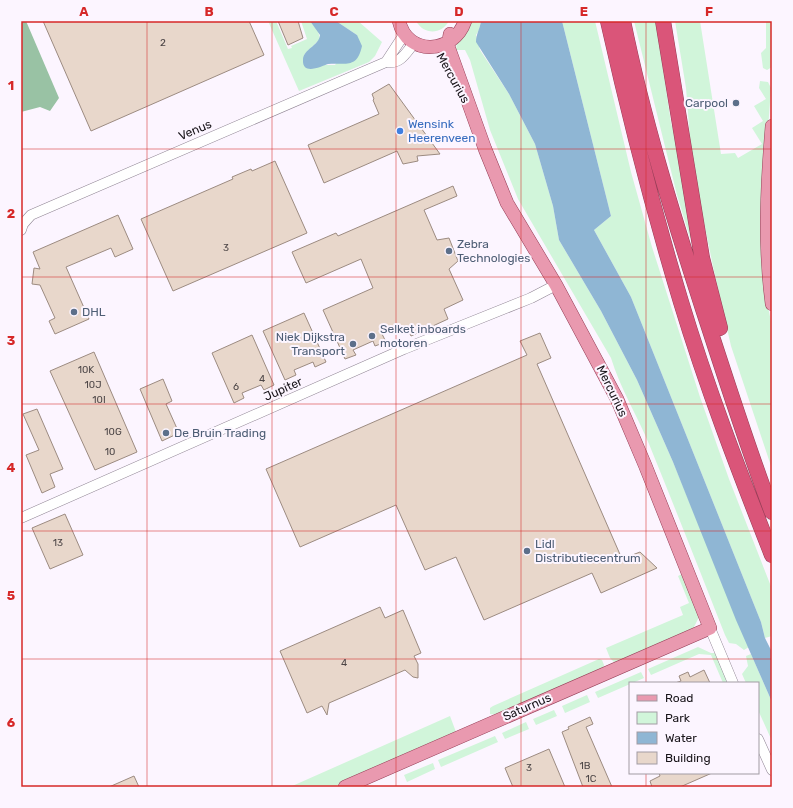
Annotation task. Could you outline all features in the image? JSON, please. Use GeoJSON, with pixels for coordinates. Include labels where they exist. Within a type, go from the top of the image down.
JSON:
{"type":"FeatureCollection","features":[{"type":"Feature","properties":{"kind":"highway"},"geometry":{"type":"LineString","coordinates":[[608,21],[639,151],[681,302],[714,402],[772,555]]}},
{"type":"Feature","properties":{"kind":"highway"},"geometry":{"type":"LineString","coordinates":[[623,21],[653,143],[678,232],[748,450],[772,512]]}},
{"type":"Feature","properties":{"kind":"highway"},"geometry":{"type":"LineString","coordinates":[[663,21],[702,258],[715,314],[741,406],[748,450]]}},
{"type":"Feature","properties":{"kind":"main road"},"geometry":{"type":"LineString","coordinates":[[418,40],[436,41],[449,38],[458,21]]}},
{"type":"Feature","properties":{"kind":"main road"},"geometry":{"type":"LineString","coordinates":[[403,25],[411,30],[418,40],[425,46],[435,47],[459,33],[465,21]]}},
{"type":"Feature","properties":{"kind":"main road","name":"Mercurius"},"geometry":{"type":"LineString","coordinates":[[449,38],[471,109],[507,203],[556,285],[617,399],[645,464],[710,628]]}},
{"type":"Feature","properties":{"kind":"main road","name":"Mercurius"},"geometry":{"type":"LineString","coordinates":[[435,47],[443,57],[471,109]]}},
{"type":"Feature","properties":{"kind":"main road"},"geometry":{"type":"LineString","coordinates":[[772,126],[766,211],[772,304]]}},
{"type":"Feature","properties":{"kind":"main road","name":"Saturnus"},"geometry":{"type":"LineString","coordinates":[[344,787],[710,628]]}},
{"type":"Feature","properties":{"kind":"street"},"geometry":{"type":"LineString","coordinates":[[386,62],[403,25]]}},
{"type":"Feature","properties":{"kind":"street","name":"Venus"},"geometry":{"type":"LineString","coordinates":[[21,230],[23,224],[31,215],[386,62],[392,63],[399,60],[418,40]]}},
{"type":"Feature","properties":{"kind":"street","name":"Jupiter"},"geometry":{"type":"LineString","coordinates":[[21,518],[404,349],[531,298],[556,285]]}},
{"type":"Feature","properties":{"kind":"street","name":"Mercurius"},"geometry":{"type":"LineString","coordinates":[[710,628],[733,682]]}},
{"type":"Feature","properties":{"kind":"street"},"geometry":{"type":"LineString","coordinates":[[759,741],[772,770]]}},
{"type":"Feature","properties":{"kind":"green space"},"geometry":{"type":"Polygon","coordinates":[[[21,21],[26,21],[59,98],[50,111],[40,107],[21,112],[21,21]]]}},
{"type":"Feature","properties":{"kind":"green space"},"geometry":{"type":"Polygon","coordinates":[[[268,21],[276,21],[288,49],[292,48],[291,46],[307,39],[301,21],[310,21],[318,31],[320,39],[304,55],[326,65],[335,65],[357,35],[336,21],[358,21],[382,42],[375,56],[369,62],[299,91],[268,21]]]}},
{"type":"Feature","properties":{"kind":"green space"},"geometry":{"type":"Polygon","coordinates":[[[416,21],[449,21],[442,29],[432,32],[423,29],[416,21]]]}},
{"type":"Feature","properties":{"kind":"green space"},"geometry":{"type":"Polygon","coordinates":[[[468,21],[481,21],[476,35],[480,50],[509,94],[535,144],[553,206],[559,240],[601,311],[637,380],[673,462],[749,647],[744,650],[736,644],[729,643],[725,635],[649,444],[619,380],[611,358],[518,199],[490,130],[470,60],[465,50],[456,50],[457,42],[468,21]]]}},
{"type":"Feature","properties":{"kind":"green space"},"geometry":{"type":"Polygon","coordinates":[[[562,21],[595,21],[631,172],[652,247],[700,397],[729,479],[772,589],[772,636],[765,638],[761,622],[631,297],[594,230],[611,216],[562,21]]]}},
{"type":"Feature","properties":{"kind":"green space"},"geometry":{"type":"Polygon","coordinates":[[[634,21],[656,21],[671,123],[680,152],[693,237],[690,238],[677,195],[634,21]]]}},
{"type":"Feature","properties":{"kind":"green space"},"geometry":{"type":"Polygon","coordinates":[[[675,21],[700,21],[721,154],[735,153],[738,158],[762,144],[752,128],[763,121],[754,106],[766,99],[759,88],[760,81],[768,82],[771,88],[764,184],[767,301],[772,327],[772,469],[731,346],[714,271],[692,164],[686,88],[675,21]]]}},
{"type":"Feature","properties":{"kind":"green space"},"geometry":{"type":"Polygon","coordinates":[[[766,21],[772,21],[772,67],[767,70],[763,68],[761,53],[766,48],[766,21]]]}},
{"type":"Feature","properties":{"kind":"green space"},"geometry":{"type":"Polygon","coordinates":[[[682,574],[699,617],[693,629],[615,663],[610,658],[606,648],[683,615],[680,607],[689,603],[678,576],[682,574]]]}},
{"type":"Feature","properties":{"kind":"green space"},"geometry":{"type":"Polygon","coordinates":[[[698,647],[711,653],[716,653],[729,682],[723,682],[711,655],[699,654],[651,675],[648,669],[698,647]]]}},
{"type":"Feature","properties":{"kind":"green space"},"geometry":{"type":"Polygon","coordinates":[[[751,654],[772,702],[772,741],[759,712],[759,682],[746,682],[742,674],[748,666],[746,656],[751,654]]]}},
{"type":"Feature","properties":{"kind":"green space"},"geometry":{"type":"Polygon","coordinates":[[[599,659],[602,660],[604,665],[603,669],[498,715],[490,714],[490,708],[493,706],[599,659]]]}},
{"type":"Feature","properties":{"kind":"green space"},"geometry":{"type":"Polygon","coordinates":[[[641,672],[644,678],[635,682],[629,682],[629,685],[598,698],[595,692],[641,672]]]}},
{"type":"Feature","properties":{"kind":"green space"},"geometry":{"type":"Polygon","coordinates":[[[587,695],[590,702],[565,713],[562,706],[587,695]]]}},
{"type":"Feature","properties":{"kind":"green space"},"geometry":{"type":"Polygon","coordinates":[[[554,710],[557,716],[536,725],[533,719],[554,710]]]}},
{"type":"Feature","properties":{"kind":"green space"},"geometry":{"type":"Polygon","coordinates":[[[450,716],[456,732],[452,735],[334,787],[290,787],[450,716]]]}},
{"type":"Feature","properties":{"kind":"green space"},"geometry":{"type":"Polygon","coordinates":[[[526,722],[529,729],[505,739],[502,733],[526,722]]]}},
{"type":"Feature","properties":{"kind":"green space"},"geometry":{"type":"Polygon","coordinates":[[[495,736],[498,742],[441,767],[438,760],[495,736]]]}},
{"type":"Feature","properties":{"kind":"green space"},"geometry":{"type":"Polygon","coordinates":[[[433,763],[435,769],[407,782],[404,775],[433,763]]]}},
{"type":"Feature","properties":{"kind":"water"},"geometry":{"type":"Polygon","coordinates":[[[310,21],[336,21],[357,35],[362,46],[357,59],[353,62],[344,64],[328,64],[313,69],[306,68],[303,60],[304,56],[317,42],[320,35],[310,21]]]}},
{"type":"Feature","properties":{"kind":"water"},"geometry":{"type":"Polygon","coordinates":[[[481,21],[562,21],[611,216],[594,230],[631,297],[761,622],[765,638],[772,652],[772,702],[736,620],[673,462],[637,380],[601,311],[559,240],[553,206],[535,144],[509,94],[476,42],[481,21]]]}},
{"type":"Feature","properties":{"kind":"building"},"geometry":{"type":"Polygon","coordinates":[[[43,21],[249,21],[264,55],[91,131],[43,21]]]}},
{"type":"Feature","properties":{"kind":"building"},"geometry":{"type":"Polygon","coordinates":[[[278,21],[298,21],[303,38],[288,45],[278,21]]]}},
{"type":"Feature","properties":{"kind":"building"},"geometry":{"type":"Polygon","coordinates":[[[389,84],[440,154],[417,156],[418,161],[403,164],[397,151],[324,183],[308,145],[379,114],[372,94],[389,84]]]}},
{"type":"Feature","properties":{"kind":"building"},"geometry":{"type":"Polygon","coordinates":[[[275,161],[307,233],[173,291],[141,219],[233,179],[232,177],[251,169],[252,171],[275,161]]]}},
{"type":"Feature","properties":{"kind":"building"},"geometry":{"type":"Polygon","coordinates":[[[453,186],[457,196],[424,210],[437,240],[449,238],[458,261],[449,269],[463,300],[444,309],[448,319],[411,336],[407,328],[400,331],[398,326],[382,334],[386,342],[375,346],[373,341],[353,350],[356,355],[345,359],[323,310],[373,288],[361,259],[306,283],[292,252],[336,233],[338,236],[453,186]]]}},
{"type":"Feature","properties":{"kind":"building"},"geometry":{"type":"Polygon","coordinates":[[[118,215],[133,249],[115,257],[111,248],[66,267],[89,319],[55,334],[49,321],[55,318],[40,285],[32,284],[34,268],[40,269],[33,252],[118,215]]]}},
{"type":"Feature","properties":{"kind":"building"},"geometry":{"type":"Polygon","coordinates":[[[304,313],[326,362],[315,367],[313,362],[294,370],[296,375],[285,380],[263,331],[304,313]]]}},
{"type":"Feature","properties":{"kind":"building"},"geometry":{"type":"Polygon","coordinates":[[[540,333],[551,358],[537,364],[622,559],[640,552],[657,568],[601,593],[592,573],[484,620],[456,557],[425,570],[396,505],[300,547],[266,469],[527,355],[520,341],[540,333]]]}},
{"type":"Feature","properties":{"kind":"building"},"geometry":{"type":"Polygon","coordinates":[[[252,335],[274,385],[264,390],[261,385],[242,393],[244,398],[234,403],[212,353],[252,335]]]}},
{"type":"Feature","properties":{"kind":"building"},"geometry":{"type":"Polygon","coordinates":[[[94,352],[137,452],[95,470],[50,371],[94,352]]]}},
{"type":"Feature","properties":{"kind":"building"},"geometry":{"type":"Polygon","coordinates":[[[163,379],[172,401],[166,404],[179,433],[162,441],[140,389],[163,379]]]}},
{"type":"Feature","properties":{"kind":"building"},"geometry":{"type":"Polygon","coordinates":[[[37,409],[63,469],[50,474],[55,487],[42,493],[26,455],[39,450],[23,414],[37,409]]]}},
{"type":"Feature","properties":{"kind":"building"},"geometry":{"type":"Polygon","coordinates":[[[65,514],[83,555],[50,569],[32,528],[65,514]]]}},
{"type":"Feature","properties":{"kind":"building"},"geometry":{"type":"Polygon","coordinates":[[[380,607],[385,618],[403,610],[421,653],[414,656],[418,664],[418,678],[413,677],[405,670],[329,703],[327,715],[322,706],[307,713],[280,651],[380,607]]]}},
{"type":"Feature","properties":{"kind":"building"},"geometry":{"type":"Polygon","coordinates":[[[704,670],[710,682],[678,682],[681,681],[679,676],[688,672],[690,677],[704,670]]]}},
{"type":"Feature","properties":{"kind":"building"},"geometry":{"type":"Polygon","coordinates":[[[590,717],[593,724],[586,727],[612,787],[583,787],[562,732],[569,729],[568,727],[590,717]]]}},
{"type":"Feature","properties":{"kind":"building"},"geometry":{"type":"Polygon","coordinates":[[[549,749],[565,787],[513,787],[505,768],[549,749]]]}},
{"type":"Feature","properties":{"kind":"building"},"geometry":{"type":"Polygon","coordinates":[[[659,774],[710,774],[680,787],[652,787],[650,781],[660,776],[659,774]]]}},
{"type":"Feature","properties":{"kind":"building"},"geometry":{"type":"Polygon","coordinates":[[[134,776],[139,787],[109,787],[134,776]]]}},
{"type":"Feature","properties":{"kind":"place","name":"Carpool"},"geometry":{"type":"Point","coordinates":[736,103]}},
{"type":"Feature","properties":{"kind":"place","name":"Wensink Heerenveen"},"geometry":{"type":"Point","coordinates":[400,131]}},
{"type":"Feature","properties":{"kind":"place","name":"Zebra Technologies"},"geometry":{"type":"Point","coordinates":[449,251]}},
{"type":"Feature","properties":{"kind":"place","name":"DHL"},"geometry":{"type":"Point","coordinates":[74,312]}},
{"type":"Feature","properties":{"kind":"place","name":"Selket inboards motoren"},"geometry":{"type":"Point","coordinates":[372,336]}},
{"type":"Feature","properties":{"kind":"place","name":"Niek Dijkstra Transport"},"geometry":{"type":"Point","coordinates":[353,344]}},
{"type":"Feature","properties":{"kind":"place","name":"De Bruin Trading"},"geometry":{"type":"Point","coordinates":[166,433]}},
{"type":"Feature","properties":{"kind":"place","name":"Lidl Distributiecentrum"},"geometry":{"type":"Point","coordinates":[527,551]}}]}
